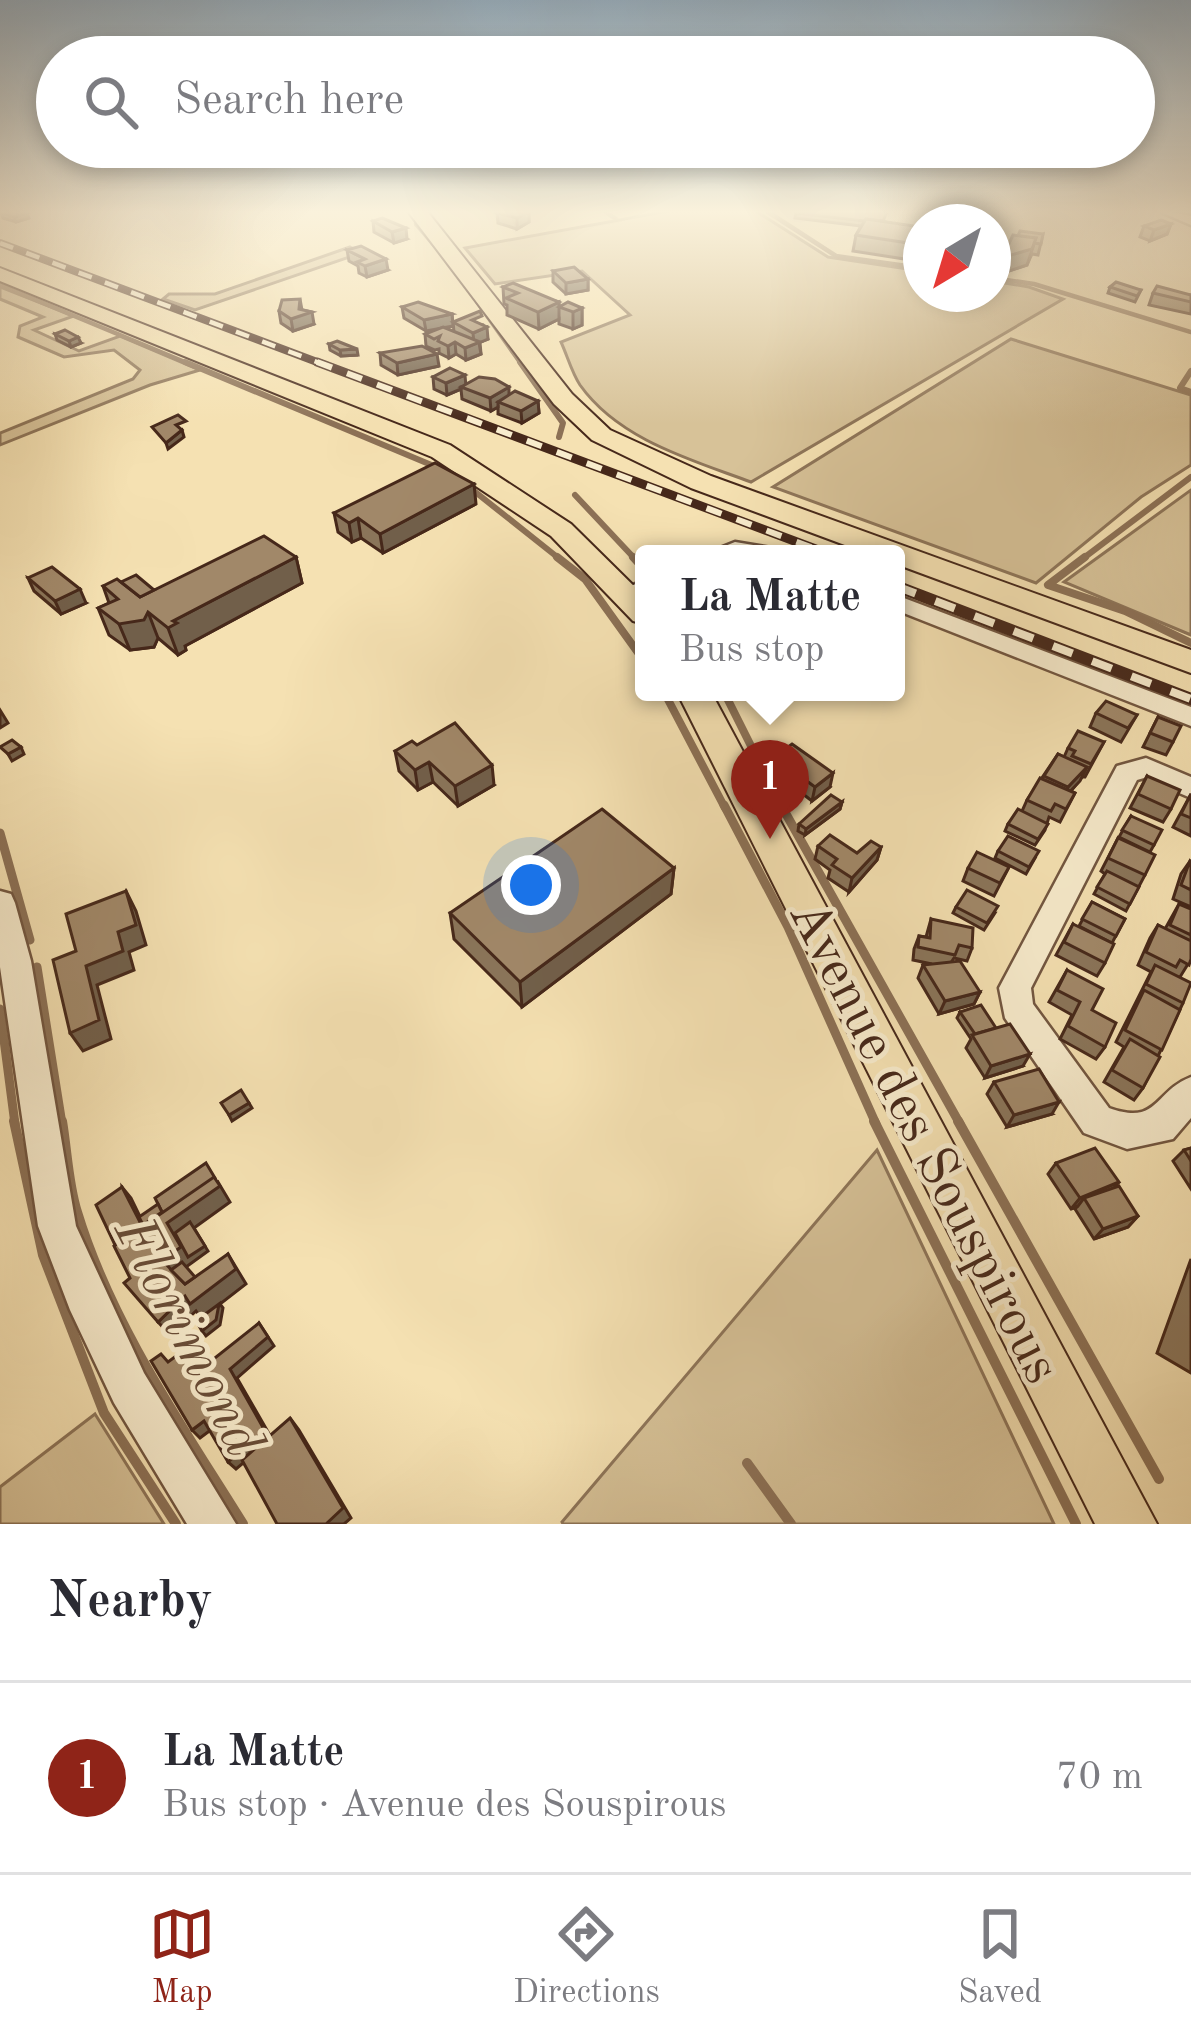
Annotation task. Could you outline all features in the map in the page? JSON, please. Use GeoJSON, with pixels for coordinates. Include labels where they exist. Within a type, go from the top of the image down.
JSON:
{"type":"FeatureCollection","features":[{"type":"Feature","properties":{"kind":"main road"},"geometry":{"type":"LineString","coordinates":[[18,281],[441,451],[561,530],[635,595]]}},
{"type":"Feature","properties":{"kind":"main road"},"geometry":{"type":"LineString","coordinates":[[471,281],[563,399],[601,435],[629,451],[879,545]]}},
{"type":"Feature","properties":{"kind":"main road"},"geometry":{"type":"LineString","coordinates":[[905,555],[1191,662]]}},
{"type":"Feature","properties":{"kind":"main road","name":"Avenue des Souspirous"},"geometry":{"type":"LineString","coordinates":[[699,701],[1127,1524]]}},
{"type":"Feature","properties":{"kind":"street"},"geometry":{"type":"LineString","coordinates":[[905,606],[1191,717]]}},
{"type":"Feature","properties":{"kind":"street"},"geometry":{"type":"LineString","coordinates":[[1191,788],[1145,768],[1127,773],[1015,988],[1017,1007],[1097,1120],[1126,1132],[1160,1127],[1191,1093]]}},
{"type":"Feature","properties":{"kind":"street"},"geometry":{"type":"LineString","coordinates":[[0,902],[15,961],[57,1226],[83,1296],[129,1388],[214,1524]]}},
{"type":"Feature","properties":{"kind":"shaded area"},"geometry":{"type":"Polygon","coordinates":[[[252,281],[279,281],[195,310],[163,299],[169,294],[215,294],[252,281]]]}},
{"type":"Feature","properties":{"kind":"shaded area"},"geometry":{"type":"Polygon","coordinates":[[[593,281],[903,281],[903,312],[1011,312],[1011,284],[1063,299],[751,482],[658,446],[615,420],[580,385],[561,342],[630,315],[593,281]]]}},
{"type":"Feature","properties":{"kind":"shaded area"},"geometry":{"type":"Polygon","coordinates":[[[0,287],[74,316],[34,330],[79,351],[120,336],[200,370],[0,445],[0,433],[133,379],[140,370],[114,350],[64,357],[18,337],[20,326],[43,317],[0,299],[0,287]]]}},
{"type":"Feature","properties":{"kind":"shaded area"},"geometry":{"type":"Polygon","coordinates":[[[1011,339],[1191,395],[1191,465],[1141,497],[1036,583],[773,487],[1011,339]]]}},
{"type":"Feature","properties":{"kind":"shaded area"},"geometry":{"type":"Polygon","coordinates":[[[1191,490],[1191,635],[1064,582],[1191,490]]]}},
{"type":"Feature","properties":{"kind":"shaded area"},"geometry":{"type":"Polygon","coordinates":[[[877,1150],[1054,1524],[563,1524],[562,1522],[877,1150]]]}},
{"type":"Feature","properties":{"kind":"shaded area"},"geometry":{"type":"Polygon","coordinates":[[[95,1414],[164,1524],[0,1524],[0,1487],[95,1414]]]}},
{"type":"Feature","properties":{"kind":"building"},"geometry":{"type":"Polygon","coordinates":[[[1116,282],[1141,290],[1137,296],[1110,287],[1116,282]]]}},
{"type":"Feature","properties":{"kind":"building"},"geometry":{"type":"Polygon","coordinates":[[[513,283],[559,302],[538,312],[506,298],[518,293],[503,287],[513,283]]]}},
{"type":"Feature","properties":{"kind":"building"},"geometry":{"type":"Polygon","coordinates":[[[1157,286],[1191,295],[1191,302],[1153,293],[1157,286]]]}},
{"type":"Feature","properties":{"kind":"building"},"geometry":{"type":"Polygon","coordinates":[[[300,299],[299,309],[312,312],[291,319],[279,311],[282,300],[300,299]]]}},
{"type":"Feature","properties":{"kind":"building"},"geometry":{"type":"Polygon","coordinates":[[[418,302],[452,314],[424,320],[402,307],[418,302]]]}},
{"type":"Feature","properties":{"kind":"building"},"geometry":{"type":"Polygon","coordinates":[[[568,302],[582,308],[573,312],[559,307],[568,302]]]}},
{"type":"Feature","properties":{"kind":"building"},"geometry":{"type":"Polygon","coordinates":[[[480,311],[482,316],[472,320],[487,327],[473,333],[453,322],[480,311]]]}},
{"type":"Feature","properties":{"kind":"building"},"geometry":{"type":"Polygon","coordinates":[[[443,327],[480,342],[465,348],[455,342],[448,346],[438,341],[440,336],[434,339],[425,334],[443,327]]]}},
{"type":"Feature","properties":{"kind":"building"},"geometry":{"type":"Polygon","coordinates":[[[65,330],[78,337],[69,341],[55,334],[65,330]]]}},
{"type":"Feature","properties":{"kind":"building"},"geometry":{"type":"Polygon","coordinates":[[[337,341],[357,349],[340,350],[329,344],[337,341]]]}},
{"type":"Feature","properties":{"kind":"building"},"geometry":{"type":"Polygon","coordinates":[[[422,346],[437,354],[397,363],[380,353],[422,346]]]}},
{"type":"Feature","properties":{"kind":"building"},"geometry":{"type":"Polygon","coordinates":[[[450,368],[465,375],[446,383],[433,377],[450,368]]]}},
{"type":"Feature","properties":{"kind":"building"},"geometry":{"type":"Polygon","coordinates":[[[479,377],[509,387],[490,398],[461,387],[479,377]]]}},
{"type":"Feature","properties":{"kind":"building"},"geometry":{"type":"Polygon","coordinates":[[[515,391],[538,401],[521,411],[498,402],[515,391]]]}},
{"type":"Feature","properties":{"kind":"building"},"geometry":{"type":"Polygon","coordinates":[[[178,415],[186,421],[176,425],[182,430],[166,443],[152,427],[178,415]]]}},
{"type":"Feature","properties":{"kind":"building"},"geometry":{"type":"Polygon","coordinates":[[[435,463],[474,484],[380,534],[358,518],[349,523],[334,513],[435,463]]]}},
{"type":"Feature","properties":{"kind":"building"},"geometry":{"type":"Polygon","coordinates":[[[264,536],[296,557],[173,621],[177,623],[168,628],[148,612],[144,620],[119,624],[98,608],[118,599],[103,586],[117,579],[140,597],[264,536]]]}},
{"type":"Feature","properties":{"kind":"building"},"geometry":{"type":"Polygon","coordinates":[[[52,567],[80,589],[55,601],[28,578],[52,567]]]}},
{"type":"Feature","properties":{"kind":"building"},"geometry":{"type":"Polygon","coordinates":[[[136,575],[154,590],[140,597],[121,582],[136,575]]]}},
{"type":"Feature","properties":{"kind":"building"},"geometry":{"type":"Polygon","coordinates":[[[1106,701],[1137,715],[1128,728],[1096,713],[1106,701]]]}},
{"type":"Feature","properties":{"kind":"building"},"geometry":{"type":"Polygon","coordinates":[[[1158,717],[1181,726],[1173,742],[1150,733],[1158,717]]]}},
{"type":"Feature","properties":{"kind":"building"},"geometry":{"type":"Polygon","coordinates":[[[455,723],[492,765],[455,786],[429,762],[415,770],[395,751],[412,741],[417,745],[455,723]]]}},
{"type":"Feature","properties":{"kind":"building"},"geometry":{"type":"Polygon","coordinates":[[[1078,731],[1104,742],[1091,764],[1072,756],[1075,751],[1068,748],[1078,731]]]}},
{"type":"Feature","properties":{"kind":"building"},"geometry":{"type":"Polygon","coordinates":[[[12,740],[21,747],[8,754],[0,747],[12,740]]]}},
{"type":"Feature","properties":{"kind":"building"},"geometry":{"type":"Polygon","coordinates":[[[792,744],[833,773],[815,787],[793,771],[784,778],[776,769],[782,764],[774,757],[792,744]]]}},
{"type":"Feature","properties":{"kind":"building"},"geometry":{"type":"Polygon","coordinates":[[[1058,754],[1087,767],[1068,787],[1044,776],[1058,754]]]}},
{"type":"Feature","properties":{"kind":"building"},"geometry":{"type":"Polygon","coordinates":[[[1147,776],[1180,790],[1171,809],[1138,794],[1147,776]]]}},
{"type":"Feature","properties":{"kind":"building"},"geometry":{"type":"Polygon","coordinates":[[[1040,778],[1075,793],[1066,809],[1055,804],[1051,811],[1027,800],[1040,778]]]}},
{"type":"Feature","properties":{"kind":"building"},"geometry":{"type":"Polygon","coordinates":[[[1191,794],[1191,818],[1181,814],[1191,794]]]}},
{"type":"Feature","properties":{"kind":"building"},"geometry":{"type":"Polygon","coordinates":[[[831,795],[842,802],[806,829],[799,824],[831,795]]]}},
{"type":"Feature","properties":{"kind":"building"},"geometry":{"type":"Polygon","coordinates":[[[602,809],[674,868],[520,982],[450,913],[602,809]]]}},
{"type":"Feature","properties":{"kind":"building"},"geometry":{"type":"Polygon","coordinates":[[[1018,809],[1048,824],[1038,839],[1008,824],[1018,809]]]}},
{"type":"Feature","properties":{"kind":"building"},"geometry":{"type":"Polygon","coordinates":[[[1131,816],[1162,830],[1154,845],[1122,830],[1131,816]]]}},
{"type":"Feature","properties":{"kind":"building"},"geometry":{"type":"Polygon","coordinates":[[[830,835],[857,853],[871,841],[881,847],[852,878],[832,865],[837,859],[818,846],[830,835]]]}},
{"type":"Feature","properties":{"kind":"building"},"geometry":{"type":"Polygon","coordinates":[[[1008,836],[1039,851],[1029,867],[998,851],[1008,836]]]}},
{"type":"Feature","properties":{"kind":"building"},"geometry":{"type":"Polygon","coordinates":[[[1118,838],[1155,855],[1145,875],[1108,858],[1118,838]]]}},
{"type":"Feature","properties":{"kind":"building"},"geometry":{"type":"Polygon","coordinates":[[[977,852],[1009,867],[1000,883],[968,868],[977,852]]]}},
{"type":"Feature","properties":{"kind":"building"},"geometry":{"type":"Polygon","coordinates":[[[1191,862],[1191,890],[1181,885],[1191,862]]]}},
{"type":"Feature","properties":{"kind":"building"},"geometry":{"type":"Polygon","coordinates":[[[1107,871],[1139,887],[1130,904],[1097,887],[1107,871]]]}},
{"type":"Feature","properties":{"kind":"building"},"geometry":{"type":"Polygon","coordinates":[[[967,890],[998,906],[987,923],[956,907],[967,890]]]}},
{"type":"Feature","properties":{"kind":"building"},"geometry":{"type":"Polygon","coordinates":[[[126,891],[136,925],[118,932],[123,951],[86,966],[99,1020],[70,1033],[53,960],[76,951],[66,914],[126,891]]]}},
{"type":"Feature","properties":{"kind":"building"},"geometry":{"type":"Polygon","coordinates":[[[1092,902],[1125,919],[1116,936],[1082,919],[1092,902]]]}},
{"type":"Feature","properties":{"kind":"building"},"geometry":{"type":"Polygon","coordinates":[[[1179,904],[1191,909],[1191,935],[1170,925],[1179,904]]]}},
{"type":"Feature","properties":{"kind":"building"},"geometry":{"type":"Polygon","coordinates":[[[931,919],[973,928],[972,948],[959,945],[955,955],[918,947],[919,936],[930,938],[931,919]]]}},
{"type":"Feature","properties":{"kind":"building"},"geometry":{"type":"Polygon","coordinates":[[[1073,924],[1114,944],[1105,963],[1064,942],[1073,924]]]}},
{"type":"Feature","properties":{"kind":"building"},"geometry":{"type":"Polygon","coordinates":[[[1158,925],[1191,941],[1189,965],[1180,960],[1176,967],[1146,952],[1158,925]]]}},
{"type":"Feature","properties":{"kind":"building"},"geometry":{"type":"Polygon","coordinates":[[[960,961],[980,992],[945,1001],[923,965],[960,961]]]}},
{"type":"Feature","properties":{"kind":"building"},"geometry":{"type":"Polygon","coordinates":[[[1155,965],[1191,983],[1183,1003],[1146,984],[1155,965]]]}},
{"type":"Feature","properties":{"kind":"building"},"geometry":{"type":"Polygon","coordinates":[[[1067,970],[1103,989],[1092,1010],[1116,1023],[1105,1047],[1068,1026],[1080,1002],[1057,990],[1067,970]]]}},
{"type":"Feature","properties":{"kind":"building"},"geometry":{"type":"Polygon","coordinates":[[[1144,990],[1180,1010],[1162,1050],[1125,1030],[1144,990]]]}},
{"type":"Feature","properties":{"kind":"building"},"geometry":{"type":"Polygon","coordinates":[[[981,1005],[996,1028],[975,1034],[960,1012],[981,1005]]]}},
{"type":"Feature","properties":{"kind":"building"},"geometry":{"type":"Polygon","coordinates":[[[1010,1024],[1030,1054],[991,1066],[972,1035],[1010,1024]]]}},
{"type":"Feature","properties":{"kind":"building"},"geometry":{"type":"Polygon","coordinates":[[[1130,1039],[1160,1057],[1143,1088],[1112,1070],[1130,1039]]]}},
{"type":"Feature","properties":{"kind":"building"},"geometry":{"type":"Polygon","coordinates":[[[1039,1069],[1059,1102],[1014,1115],[994,1082],[1039,1069]]]}},
{"type":"Feature","properties":{"kind":"building"},"geometry":{"type":"Polygon","coordinates":[[[241,1090],[249,1103],[229,1115],[221,1103],[241,1090]]]}},
{"type":"Feature","properties":{"kind":"building"},"geometry":{"type":"Polygon","coordinates":[[[1095,1148],[1119,1182],[1080,1198],[1056,1163],[1095,1148]]]}},
{"type":"Feature","properties":{"kind":"building"},"geometry":{"type":"Polygon","coordinates":[[[206,1163],[215,1178],[115,1245],[96,1205],[122,1187],[142,1226],[162,1212],[155,1198],[206,1163]]]}},
{"type":"Feature","properties":{"kind":"building"},"geometry":{"type":"Polygon","coordinates":[[[214,1177],[220,1186],[167,1223],[181,1247],[162,1260],[185,1284],[228,1254],[236,1269],[190,1304],[185,1296],[158,1322],[124,1283],[130,1278],[114,1246],[214,1177]]]}},
{"type":"Feature","properties":{"kind":"building"},"geometry":{"type":"Polygon","coordinates":[[[1119,1186],[1138,1216],[1103,1229],[1084,1198],[1119,1186]]]}},
{"type":"Feature","properties":{"kind":"building"},"geometry":{"type":"Polygon","coordinates":[[[158,1204],[162,1212],[143,1225],[139,1217],[158,1204]]]}},
{"type":"Feature","properties":{"kind":"building"},"geometry":{"type":"Polygon","coordinates":[[[190,1222],[205,1246],[188,1257],[175,1233],[190,1222]]]}},
{"type":"Feature","properties":{"kind":"building"},"geometry":{"type":"Polygon","coordinates":[[[182,1262],[195,1277],[185,1284],[171,1270],[182,1262]]]}},
{"type":"Feature","properties":{"kind":"building"},"geometry":{"type":"Polygon","coordinates":[[[219,1304],[216,1320],[202,1331],[196,1321],[219,1304]]]}},
{"type":"Feature","properties":{"kind":"building"},"geometry":{"type":"Polygon","coordinates":[[[259,1323],[268,1337],[230,1369],[265,1431],[228,1462],[204,1421],[192,1430],[151,1361],[161,1354],[168,1362],[183,1351],[196,1373],[259,1323]]]}},
{"type":"Feature","properties":{"kind":"building"},"geometry":{"type":"Polygon","coordinates":[[[290,1418],[343,1508],[326,1524],[277,1524],[242,1460],[290,1418]]]}},
{"type":"Feature","properties":{"kind":"waterway"},"geometry":{"type":"LineString","coordinates":[[1014,281],[1191,332]]}},
{"type":"Feature","properties":{"kind":"waterway"},"geometry":{"type":"LineString","coordinates":[[0,285],[192,365]]}},
{"type":"Feature","properties":{"kind":"waterway"},"geometry":{"type":"LineString","coordinates":[[478,303],[522,365]]}},
{"type":"Feature","properties":{"kind":"waterway"},"geometry":{"type":"LineString","coordinates":[[185,362],[441,469]]}},
{"type":"Feature","properties":{"kind":"waterway"},"geometry":{"type":"LineString","coordinates":[[520,362],[563,423],[559,437]]}},
{"type":"Feature","properties":{"kind":"waterway"},"geometry":{"type":"LineString","coordinates":[[1191,371],[1180,388],[1191,392]]}},
{"type":"Feature","properties":{"kind":"waterway"},"geometry":{"type":"LineString","coordinates":[[1081,560],[1191,477]]}},
{"type":"Feature","properties":{"kind":"waterway"},"geometry":{"type":"LineString","coordinates":[[469,487],[561,560]]}},
{"type":"Feature","properties":{"kind":"waterway"},"geometry":{"type":"LineString","coordinates":[[575,495],[635,559]]}},
{"type":"Feature","properties":{"kind":"waterway"},"geometry":{"type":"LineString","coordinates":[[557,557],[585,579],[635,648]]}},
{"type":"Feature","properties":{"kind":"waterway"},"geometry":{"type":"LineString","coordinates":[[1085,557],[1048,585],[1125,611],[1191,643]]}},
{"type":"Feature","properties":{"kind":"waterway"},"geometry":{"type":"LineString","coordinates":[[669,701],[725,808]]}},
{"type":"Feature","properties":{"kind":"waterway"},"geometry":{"type":"LineString","coordinates":[[728,701],[782,808]]}},
{"type":"Feature","properties":{"kind":"waterway"},"geometry":{"type":"LineString","coordinates":[[724,805],[788,927],[876,1124]]}},
{"type":"Feature","properties":{"kind":"waterway"},"geometry":{"type":"LineString","coordinates":[[781,805],[960,1124]]}},
{"type":"Feature","properties":{"kind":"waterway","name":"Florimond"},"geometry":{"type":"LineString","coordinates":[[0,833],[30,940]]}},
{"type":"Feature","properties":{"kind":"waterway","name":"Florimond"},"geometry":{"type":"LineString","coordinates":[[37,967],[62,1124]]}},
{"type":"Feature","properties":{"kind":"waterway"},"geometry":{"type":"LineString","coordinates":[[0,1009],[15,1124]]}},
{"type":"Feature","properties":{"kind":"waterway"},"geometry":{"type":"LineString","coordinates":[[14,1121],[43,1255],[104,1413],[176,1524]]}},
{"type":"Feature","properties":{"kind":"waterway","name":"Florimond"},"geometry":{"type":"LineString","coordinates":[[62,1121],[74,1201],[91,1254],[128,1334],[243,1524]]}},
{"type":"Feature","properties":{"kind":"waterway"},"geometry":{"type":"LineString","coordinates":[[874,1121],[1076,1524]]}},
{"type":"Feature","properties":{"kind":"waterway"},"geometry":{"type":"LineString","coordinates":[[958,1121],[1159,1479]]}},
{"type":"Feature","properties":{"kind":"waterway"},"geometry":{"type":"LineString","coordinates":[[747,1463],[791,1524]]}},
{"type":"Feature","properties":{"kind":"railway"},"geometry":{"type":"LineString","coordinates":[[102,281],[325,365]]}},
{"type":"Feature","properties":{"kind":"railway"},"geometry":{"type":"LineString","coordinates":[[317,362],[325,365]]}},
{"type":"Feature","properties":{"kind":"railway"},"geometry":{"type":"LineString","coordinates":[[325,365],[805,545]]}},
{"type":"Feature","properties":{"kind":"railway"},"geometry":{"type":"LineString","coordinates":[[905,589],[1191,699]]}},
{"type":"Feature","properties":{"kind":"place","name":"La Matte"},"geometry":{"type":"Point","coordinates":[770,839]}}]}
